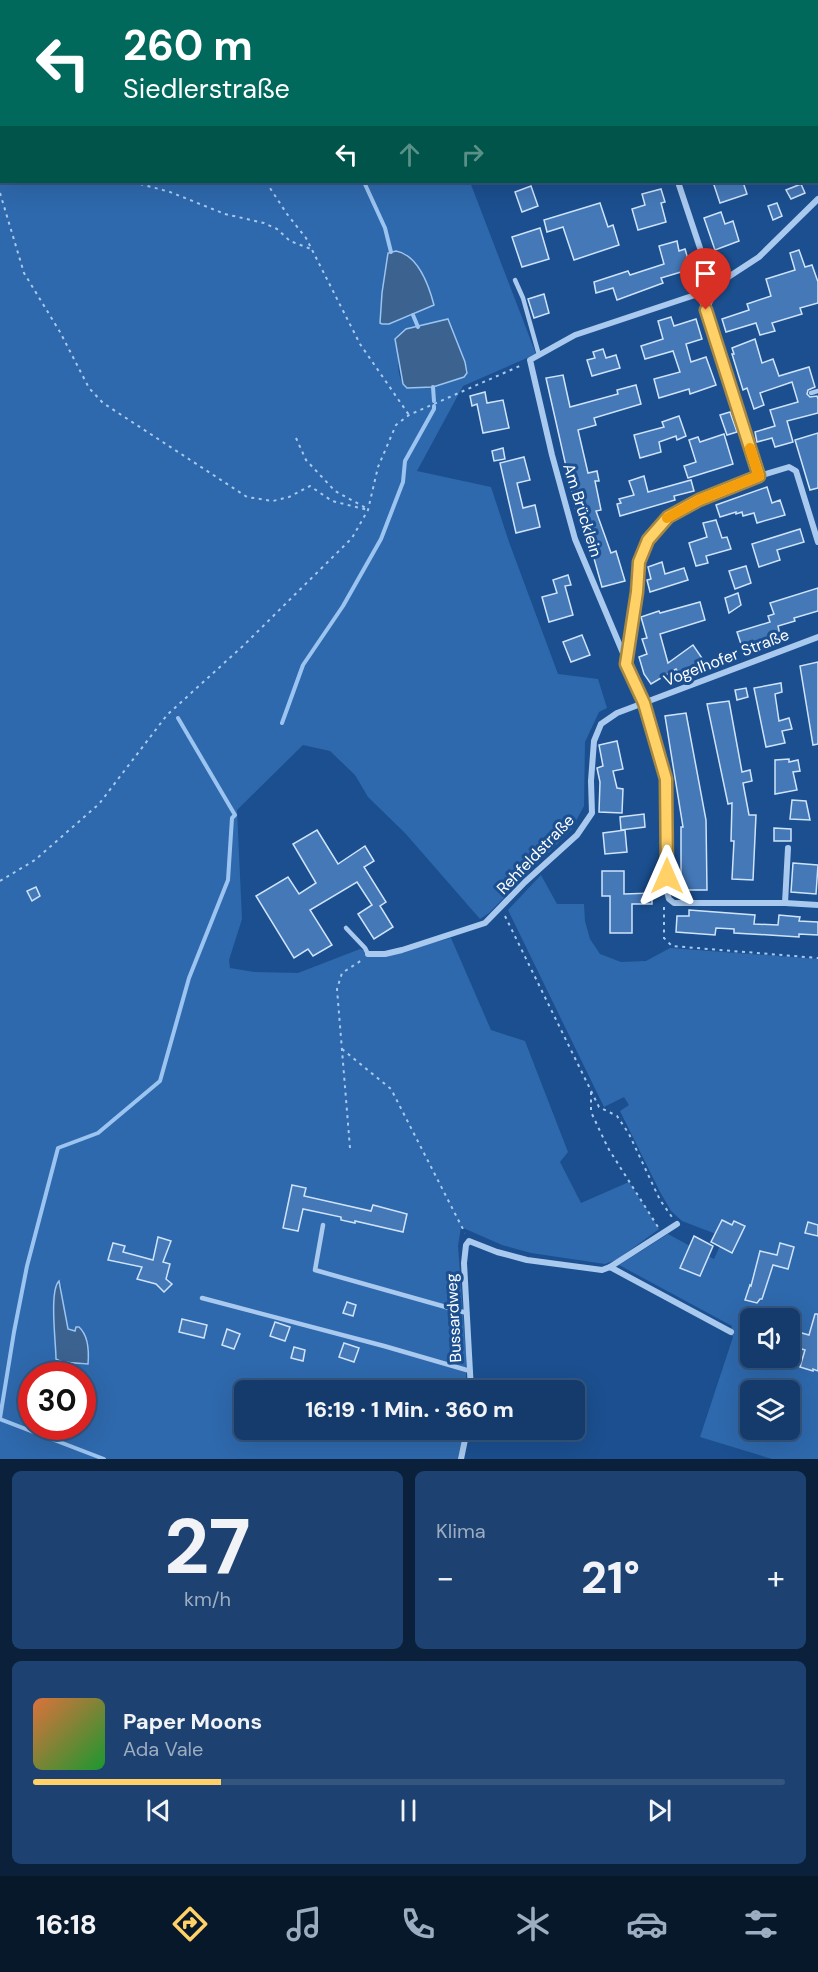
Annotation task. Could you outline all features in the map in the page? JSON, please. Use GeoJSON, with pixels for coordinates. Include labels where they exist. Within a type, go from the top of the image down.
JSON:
{"type":"FeatureCollection","features":[{"type":"Feature","properties":{"kind":"street"},"geometry":{"type":"LineString","coordinates":[[678,183],[713,287],[706,310]]}},
{"type":"Feature","properties":{"kind":"street"},"geometry":{"type":"LineString","coordinates":[[530,360],[575,335],[713,287],[759,257],[818,199]]}},
{"type":"Feature","properties":{"kind":"street"},"geometry":{"type":"LineString","coordinates":[[698,294],[706,310],[759,476]]}},
{"type":"Feature","properties":{"kind":"street","name":"Am Brücklein"},"geometry":{"type":"LineString","coordinates":[[530,360],[552,455],[575,539],[626,664]]}},
{"type":"Feature","properties":{"kind":"street"},"geometry":{"type":"LineString","coordinates":[[818,542],[796,471],[789,468],[759,476],[699,500],[668,517],[648,540],[639,562],[637,592],[626,664],[644,703],[666,779],[667,892],[669,899],[674,903],[818,905]]}},
{"type":"Feature","properties":{"kind":"street","name":"Vogelhofer Straße"},"geometry":{"type":"LineString","coordinates":[[644,703],[818,637]]}},
{"type":"Feature","properties":{"kind":"street","name":"Rehfeldstraße"},"geometry":{"type":"LineString","coordinates":[[368,954],[385,954],[402,950],[485,923],[502,908],[525,882],[577,835],[592,813],[591,781],[594,741],[601,724],[617,713],[644,703]]}},
{"type":"Feature","properties":{"kind":"street"},"geometry":{"type":"LineString","coordinates":[[785,903],[788,848]]}},
{"type":"Feature","properties":{"kind":"street"},"geometry":{"type":"LineString","coordinates":[[468,1243],[527,1260],[602,1270],[677,1224]]}},
{"type":"Feature","properties":{"kind":"street","name":"Bussardweg"},"geometry":{"type":"LineString","coordinates":[[468,1243],[464,1263],[470,1380]]}},
{"type":"Feature","properties":{"kind":"street"},"geometry":{"type":"LineString","coordinates":[[610,1267],[730,1332]]}},
{"type":"Feature","properties":{"kind":"street"},"geometry":{"type":"LineString","coordinates":[[461,1459],[466,1440]]}},
{"type":"Feature","properties":{"kind":"lane"},"geometry":{"type":"LineString","coordinates":[[515,280],[523,298],[539,355]]}},
{"type":"Feature","properties":{"kind":"lane"},"geometry":{"type":"LineString","coordinates":[[812,393],[818,391]]}},
{"type":"Feature","properties":{"kind":"lane"},"geometry":{"type":"LineString","coordinates":[[346,928],[368,954]]}},
{"type":"Feature","properties":{"kind":"lane"},"geometry":{"type":"LineString","coordinates":[[323,1225],[315,1270],[466,1313]]}},
{"type":"Feature","properties":{"kind":"lane"},"geometry":{"type":"LineString","coordinates":[[202,1298],[470,1371]]}},
{"type":"Feature","properties":{"kind":"path"},"geometry":{"type":"LineString","coordinates":[[137,183],[170,192],[225,214],[264,223],[277,229],[290,241],[312,250]]}},
{"type":"Feature","properties":{"kind":"path"},"geometry":{"type":"LineString","coordinates":[[267,183],[306,238],[360,344],[409,415]]}},
{"type":"Feature","properties":{"kind":"path"},"geometry":{"type":"LineString","coordinates":[[0,193],[24,273],[60,332],[89,388],[103,403],[247,497],[273,501],[289,497],[310,486],[332,501],[369,510]]}},
{"type":"Feature","properties":{"kind":"path"},"geometry":{"type":"LineString","coordinates":[[0,881],[35,860],[99,804],[167,715],[244,645],[352,538],[369,510],[378,467],[396,425],[409,415],[516,369],[530,360]]}},
{"type":"Feature","properties":{"kind":"path"},"geometry":{"type":"LineString","coordinates":[[296,438],[306,460],[334,491],[369,510]]}},
{"type":"Feature","properties":{"kind":"path"},"geometry":{"type":"LineString","coordinates":[[669,899],[664,908],[664,938],[672,946],[818,958]]}},
{"type":"Feature","properties":{"kind":"path"},"geometry":{"type":"LineString","coordinates":[[502,908],[519,947],[599,1107],[617,1116],[629,1134],[660,1200],[677,1224]]}},
{"type":"Feature","properties":{"kind":"path"},"geometry":{"type":"LineString","coordinates":[[350,1149],[337,989],[342,973],[359,963],[368,954]]}},
{"type":"Feature","properties":{"kind":"path"},"geometry":{"type":"LineString","coordinates":[[342,1048],[391,1089],[468,1243]]}},
{"type":"Feature","properties":{"kind":"path"},"geometry":{"type":"LineString","coordinates":[[591,1089],[591,1112],[608,1148],[662,1233]]}},
{"type":"Feature","properties":{"kind":"shaded area"},"geometry":{"type":"Polygon","coordinates":[[[0,183],[470,183],[536,354],[463,386],[417,471],[491,487],[558,674],[598,679],[607,708],[599,712],[585,742],[584,806],[571,830],[489,913],[480,919],[405,833],[368,797],[355,775],[330,751],[303,745],[237,810],[242,919],[229,960],[230,968],[254,972],[298,973],[360,949],[382,956],[451,938],[491,1030],[525,1041],[568,1152],[560,1162],[581,1203],[629,1182],[659,1229],[618,1259],[605,1264],[531,1253],[502,1245],[461,1227],[458,1246],[466,1380],[234,1380],[234,1440],[462,1440],[459,1459],[0,1459],[0,183]],[[389,253],[380,322],[389,324],[416,314],[389,253]],[[448,320],[406,329],[398,367],[402,382],[407,388],[433,387],[464,377],[468,371],[448,320]],[[61,1284],[54,1313],[56,1359],[75,1331],[68,1329],[61,1284]]]}},
{"type":"Feature","properties":{"kind":"shaded area"},"geometry":{"type":"Polygon","coordinates":[[[396,251],[411,258],[421,272],[434,305],[389,324],[382,324],[380,323],[382,293],[388,253],[396,251]]]}},
{"type":"Feature","properties":{"kind":"shaded area"},"geometry":{"type":"Polygon","coordinates":[[[448,319],[467,373],[464,377],[433,387],[407,388],[403,384],[395,339],[406,329],[448,319]]]}},
{"type":"Feature","properties":{"kind":"shaded area"},"geometry":{"type":"Polygon","coordinates":[[[541,875],[557,904],[584,904],[585,921],[590,939],[600,954],[621,962],[646,961],[670,948],[818,959],[818,1459],[772,1459],[700,1437],[733,1337],[732,1326],[619,1265],[668,1234],[714,1259],[724,1237],[682,1221],[671,1211],[620,1111],[629,1105],[624,1097],[604,1107],[508,910],[541,875]]]}},
{"type":"Feature","properties":{"kind":"shaded area"},"geometry":{"type":"Polygon","coordinates":[[[59,1281],[68,1329],[75,1331],[76,1327],[79,1327],[87,1339],[88,1362],[62,1362],[56,1359],[54,1295],[59,1281]]]}},
{"type":"Feature","properties":{"kind":"building"},"geometry":{"type":"Polygon","coordinates":[[[713,183],[743,183],[747,194],[720,203],[713,183]]]}},
{"type":"Feature","properties":{"kind":"building"},"geometry":{"type":"Polygon","coordinates":[[[801,184],[805,193],[791,199],[786,190],[801,184]]]}},
{"type":"Feature","properties":{"kind":"building"},"geometry":{"type":"Polygon","coordinates":[[[531,186],[538,206],[522,212],[515,192],[531,186]]]}},
{"type":"Feature","properties":{"kind":"building"},"geometry":{"type":"Polygon","coordinates":[[[661,189],[665,202],[661,203],[666,222],[638,230],[632,209],[645,205],[642,194],[661,189]]]}},
{"type":"Feature","properties":{"kind":"building"},"geometry":{"type":"Polygon","coordinates":[[[600,203],[608,227],[613,225],[619,245],[574,260],[563,227],[547,232],[544,220],[600,203]]]}},
{"type":"Feature","properties":{"kind":"building"},"geometry":{"type":"Polygon","coordinates":[[[777,203],[782,216],[773,220],[768,206],[777,203]]]}},
{"type":"Feature","properties":{"kind":"building"},"geometry":{"type":"Polygon","coordinates":[[[721,212],[725,224],[733,221],[739,241],[715,250],[704,218],[721,212]]]}},
{"type":"Feature","properties":{"kind":"building"},"geometry":{"type":"Polygon","coordinates":[[[540,228],[549,259],[522,267],[512,237],[540,228]]]}},
{"type":"Feature","properties":{"kind":"building"},"geometry":{"type":"Polygon","coordinates":[[[677,241],[679,251],[685,249],[691,269],[661,278],[663,283],[617,300],[613,288],[596,293],[594,282],[628,271],[630,275],[664,264],[659,246],[677,241]]]}},
{"type":"Feature","properties":{"kind":"building"},"geometry":{"type":"Polygon","coordinates":[[[799,250],[805,267],[812,265],[818,282],[818,303],[800,308],[802,314],[772,323],[775,331],[760,335],[756,323],[726,332],[722,319],[749,310],[747,304],[771,296],[766,279],[795,270],[790,253],[799,250]]]}},
{"type":"Feature","properties":{"kind":"building"},"geometry":{"type":"Polygon","coordinates":[[[544,294],[549,313],[534,318],[528,299],[544,294]]]}},
{"type":"Feature","properties":{"kind":"building"},"geometry":{"type":"Polygon","coordinates":[[[671,317],[674,326],[696,319],[702,339],[686,344],[691,362],[706,357],[716,385],[690,394],[689,389],[659,398],[654,379],[680,372],[673,351],[645,359],[641,346],[663,339],[658,321],[671,317]]]}},
{"type":"Feature","properties":{"kind":"building"},"geometry":{"type":"Polygon","coordinates":[[[755,339],[762,363],[773,359],[779,376],[809,367],[815,387],[808,390],[807,394],[810,397],[817,396],[818,399],[818,413],[787,421],[793,442],[775,447],[772,438],[757,442],[755,432],[775,426],[770,410],[798,402],[792,382],[760,393],[764,405],[754,409],[747,388],[743,390],[732,348],[755,339]]]}},
{"type":"Feature","properties":{"kind":"building"},"geometry":{"type":"Polygon","coordinates":[[[603,349],[606,358],[616,355],[620,368],[592,376],[587,360],[595,358],[593,352],[603,349]]]}},
{"type":"Feature","properties":{"kind":"building"},"geometry":{"type":"Polygon","coordinates":[[[563,375],[570,407],[618,394],[617,390],[636,385],[641,404],[594,418],[596,425],[578,430],[588,473],[597,471],[599,481],[595,481],[601,510],[596,511],[611,553],[616,551],[625,581],[602,587],[590,544],[588,544],[577,515],[546,378],[563,375]]]}},
{"type":"Feature","properties":{"kind":"building"},"geometry":{"type":"Polygon","coordinates":[[[485,392],[487,403],[503,400],[509,428],[483,433],[477,404],[472,406],[470,396],[485,392]]]}},
{"type":"Feature","properties":{"kind":"building"},"geometry":{"type":"Polygon","coordinates":[[[730,412],[737,432],[727,435],[720,415],[730,412]]]}},
{"type":"Feature","properties":{"kind":"building"},"geometry":{"type":"Polygon","coordinates":[[[679,416],[686,436],[677,440],[676,436],[659,442],[661,452],[640,458],[634,435],[664,427],[662,422],[679,416]]]}},
{"type":"Feature","properties":{"kind":"building"},"geometry":{"type":"Polygon","coordinates":[[[818,433],[818,488],[810,490],[795,440],[818,433]]]}},
{"type":"Feature","properties":{"kind":"building"},"geometry":{"type":"Polygon","coordinates":[[[724,434],[733,464],[688,478],[684,466],[696,462],[689,440],[698,437],[700,442],[724,434]]]}},
{"type":"Feature","properties":{"kind":"building"},"geometry":{"type":"Polygon","coordinates":[[[503,448],[505,459],[494,461],[492,451],[503,448]]]}},
{"type":"Feature","properties":{"kind":"building"},"geometry":{"type":"Polygon","coordinates":[[[524,457],[530,480],[517,483],[523,508],[535,505],[540,527],[516,533],[500,463],[524,457]]]}},
{"type":"Feature","properties":{"kind":"building"},"geometry":{"type":"Polygon","coordinates":[[[644,476],[648,492],[691,480],[694,491],[674,496],[675,500],[620,516],[617,504],[621,503],[619,499],[634,495],[629,481],[644,476]]]}},
{"type":"Feature","properties":{"kind":"building"},"geometry":{"type":"Polygon","coordinates":[[[767,487],[772,503],[780,500],[785,515],[757,523],[754,513],[743,516],[742,512],[736,514],[736,512],[720,517],[716,505],[767,487]]]}},
{"type":"Feature","properties":{"kind":"building"},"geometry":{"type":"Polygon","coordinates":[[[716,520],[722,538],[727,537],[731,549],[706,556],[708,563],[696,566],[689,543],[707,537],[703,523],[716,520]]]}},
{"type":"Feature","properties":{"kind":"building"},"geometry":{"type":"Polygon","coordinates":[[[800,529],[804,542],[777,550],[780,560],[759,567],[752,544],[800,529]]]}},
{"type":"Feature","properties":{"kind":"building"},"geometry":{"type":"Polygon","coordinates":[[[662,562],[665,574],[684,568],[688,580],[650,592],[647,580],[651,579],[648,567],[662,562]]]}},
{"type":"Feature","properties":{"kind":"building"},"geometry":{"type":"Polygon","coordinates":[[[746,566],[751,583],[735,589],[729,571],[746,566]]]}},
{"type":"Feature","properties":{"kind":"building"},"geometry":{"type":"Polygon","coordinates":[[[568,575],[571,585],[565,586],[573,615],[549,622],[542,597],[557,593],[553,580],[568,575]]]}},
{"type":"Feature","properties":{"kind":"building"},"geometry":{"type":"Polygon","coordinates":[[[818,588],[818,611],[794,618],[795,621],[778,626],[780,635],[767,639],[768,643],[750,648],[749,645],[742,647],[737,632],[770,622],[768,616],[774,614],[770,603],[818,588]]]}},
{"type":"Feature","properties":{"kind":"building"},"geometry":{"type":"Polygon","coordinates":[[[738,593],[741,605],[729,613],[725,598],[738,593]]]}},
{"type":"Feature","properties":{"kind":"building"},"geometry":{"type":"Polygon","coordinates":[[[700,602],[705,620],[660,634],[668,663],[693,645],[704,661],[682,677],[676,669],[651,684],[644,674],[639,657],[647,654],[642,639],[647,638],[641,617],[700,602]]]}},
{"type":"Feature","properties":{"kind":"building"},"geometry":{"type":"Polygon","coordinates":[[[582,635],[590,655],[571,662],[563,642],[582,635]]]}},
{"type":"Feature","properties":{"kind":"building"},"geometry":{"type":"Polygon","coordinates":[[[818,662],[818,744],[813,745],[800,666],[818,662]]]}},
{"type":"Feature","properties":{"kind":"building"},"geometry":{"type":"Polygon","coordinates":[[[781,683],[782,692],[775,694],[779,721],[789,718],[792,729],[782,731],[785,743],[766,747],[754,688],[781,683]]]}},
{"type":"Feature","properties":{"kind":"building"},"geometry":{"type":"Polygon","coordinates":[[[746,688],[748,697],[737,700],[735,690],[746,688]]]}},
{"type":"Feature","properties":{"kind":"building"},"geometry":{"type":"Polygon","coordinates":[[[729,701],[742,772],[750,770],[752,781],[743,783],[749,815],[756,815],[753,880],[732,879],[734,841],[731,841],[732,803],[728,804],[707,704],[729,701]]]}},
{"type":"Feature","properties":{"kind":"building"},"geometry":{"type":"Polygon","coordinates":[[[686,713],[706,820],[707,890],[681,890],[681,827],[683,827],[665,716],[686,713]]]}},
{"type":"Feature","properties":{"kind":"building"},"geometry":{"type":"Polygon","coordinates":[[[617,741],[623,769],[613,771],[617,788],[623,789],[622,813],[599,812],[600,782],[597,768],[603,766],[599,745],[617,741]]]}},
{"type":"Feature","properties":{"kind":"building"},"geometry":{"type":"Polygon","coordinates":[[[789,759],[789,762],[798,760],[800,771],[793,772],[797,790],[775,794],[775,760],[789,759]]]}},
{"type":"Feature","properties":{"kind":"building"},"geometry":{"type":"Polygon","coordinates":[[[792,800],[806,801],[810,820],[790,819],[792,800]]]}},
{"type":"Feature","properties":{"kind":"building"},"geometry":{"type":"Polygon","coordinates":[[[644,814],[645,827],[621,830],[620,817],[644,814]]]}},
{"type":"Feature","properties":{"kind":"building"},"geometry":{"type":"Polygon","coordinates":[[[774,828],[791,829],[791,841],[774,841],[774,828]]]}},
{"type":"Feature","properties":{"kind":"building"},"geometry":{"type":"Polygon","coordinates":[[[317,830],[338,864],[365,846],[374,861],[364,867],[386,902],[380,906],[393,927],[374,939],[358,914],[372,905],[357,882],[310,910],[332,945],[313,956],[308,949],[294,958],[256,896],[288,877],[299,894],[316,883],[293,844],[317,830]]]}},
{"type":"Feature","properties":{"kind":"building"},"geometry":{"type":"Polygon","coordinates":[[[625,830],[627,852],[605,854],[603,833],[625,830]]]}},
{"type":"Feature","properties":{"kind":"building"},"geometry":{"type":"Polygon","coordinates":[[[793,863],[818,865],[816,894],[791,892],[793,863]]]}},
{"type":"Feature","properties":{"kind":"building"},"geometry":{"type":"Polygon","coordinates":[[[602,871],[624,871],[624,894],[652,893],[652,904],[632,904],[632,933],[610,933],[610,896],[602,896],[602,871]]]}},
{"type":"Feature","properties":{"kind":"building"},"geometry":{"type":"Polygon","coordinates":[[[36,887],[40,896],[32,901],[27,891],[36,887]]]}},
{"type":"Feature","properties":{"kind":"building"},"geometry":{"type":"Polygon","coordinates":[[[689,910],[755,915],[754,924],[778,925],[779,915],[800,917],[799,921],[818,922],[818,935],[799,934],[799,937],[734,933],[734,929],[716,928],[715,935],[676,932],[677,916],[689,916],[689,910]]]}},
{"type":"Feature","properties":{"kind":"building"},"geometry":{"type":"Polygon","coordinates":[[[292,1185],[306,1188],[304,1196],[371,1211],[373,1205],[407,1214],[403,1232],[341,1220],[341,1217],[303,1209],[298,1231],[283,1228],[292,1185]]]}},
{"type":"Feature","properties":{"kind":"building"},"geometry":{"type":"Polygon","coordinates":[[[722,1220],[732,1225],[734,1221],[745,1226],[732,1253],[711,1242],[722,1220]]]}},
{"type":"Feature","properties":{"kind":"building"},"geometry":{"type":"Polygon","coordinates":[[[808,1222],[818,1225],[818,1236],[805,1233],[808,1222]]]}},
{"type":"Feature","properties":{"kind":"building"},"geometry":{"type":"Polygon","coordinates":[[[694,1236],[713,1246],[700,1276],[680,1268],[694,1236]]]}},
{"type":"Feature","properties":{"kind":"building"},"geometry":{"type":"Polygon","coordinates":[[[158,1237],[171,1241],[163,1262],[170,1264],[166,1279],[172,1284],[164,1292],[156,1284],[137,1279],[142,1267],[108,1260],[113,1243],[125,1246],[123,1252],[153,1260],[158,1237]]]}},
{"type":"Feature","properties":{"kind":"building"},"geometry":{"type":"Polygon","coordinates":[[[780,1243],[794,1247],[788,1269],[773,1265],[762,1299],[757,1303],[745,1300],[760,1251],[777,1255],[780,1243]]]}},
{"type":"Feature","properties":{"kind":"building"},"geometry":{"type":"Polygon","coordinates":[[[347,1302],[356,1305],[353,1316],[343,1313],[347,1302]]]}},
{"type":"Feature","properties":{"kind":"building"},"geometry":{"type":"Polygon","coordinates":[[[815,1314],[818,1314],[818,1371],[800,1367],[805,1350],[800,1348],[800,1332],[809,1335],[815,1314]]]}},
{"type":"Feature","properties":{"kind":"building"},"geometry":{"type":"Polygon","coordinates":[[[182,1319],[207,1325],[204,1338],[179,1332],[182,1319]]]}},
{"type":"Feature","properties":{"kind":"building"},"geometry":{"type":"Polygon","coordinates":[[[275,1322],[290,1327],[285,1341],[270,1336],[275,1322]]]}},
{"type":"Feature","properties":{"kind":"building"},"geometry":{"type":"Polygon","coordinates":[[[227,1329],[240,1334],[234,1349],[222,1345],[227,1329]]]}},
{"type":"Feature","properties":{"kind":"building"},"geometry":{"type":"Polygon","coordinates":[[[344,1343],[359,1348],[354,1362],[339,1357],[344,1343]]]}},
{"type":"Feature","properties":{"kind":"building"},"geometry":{"type":"Polygon","coordinates":[[[294,1347],[305,1350],[303,1361],[291,1358],[294,1347]]]}},
{"type":"Feature","properties":{"kind":"waterway"},"geometry":{"type":"LineString","coordinates":[[364,183],[385,228],[391,252]]}},
{"type":"Feature","properties":{"kind":"waterway"},"geometry":{"type":"LineString","coordinates":[[413,315],[418,327]]}},
{"type":"Feature","properties":{"kind":"waterway"},"geometry":{"type":"LineString","coordinates":[[433,387],[434,401]]}},
{"type":"Feature","properties":{"kind":"waterway"},"geometry":{"type":"LineString","coordinates":[[282,723],[303,665],[343,606],[381,539],[403,482],[405,461],[434,406]]}},
{"type":"Feature","properties":{"kind":"waterway"},"geometry":{"type":"LineString","coordinates":[[0,1418],[27,1266],[58,1148],[98,1133],[160,1081],[189,978],[228,880],[232,818],[235,815],[178,718]]}},
{"type":"Feature","properties":{"kind":"waterway"},"geometry":{"type":"LineString","coordinates":[[0,1419],[104,1459]]}},
{"type":"Feature","properties":{"kind":"slow traffic"},"geometry":{"type":"LineString","coordinates":[[667,518],[699,500],[759,476],[750,448]]}},
{"type":"Feature","properties":{"kind":"route"},"geometry":{"type":"LineString","coordinates":[[667,876],[666,779],[644,703],[626,664],[631,642],[639,562],[648,540],[668,517],[699,500],[759,476],[706,310]]}}]}
